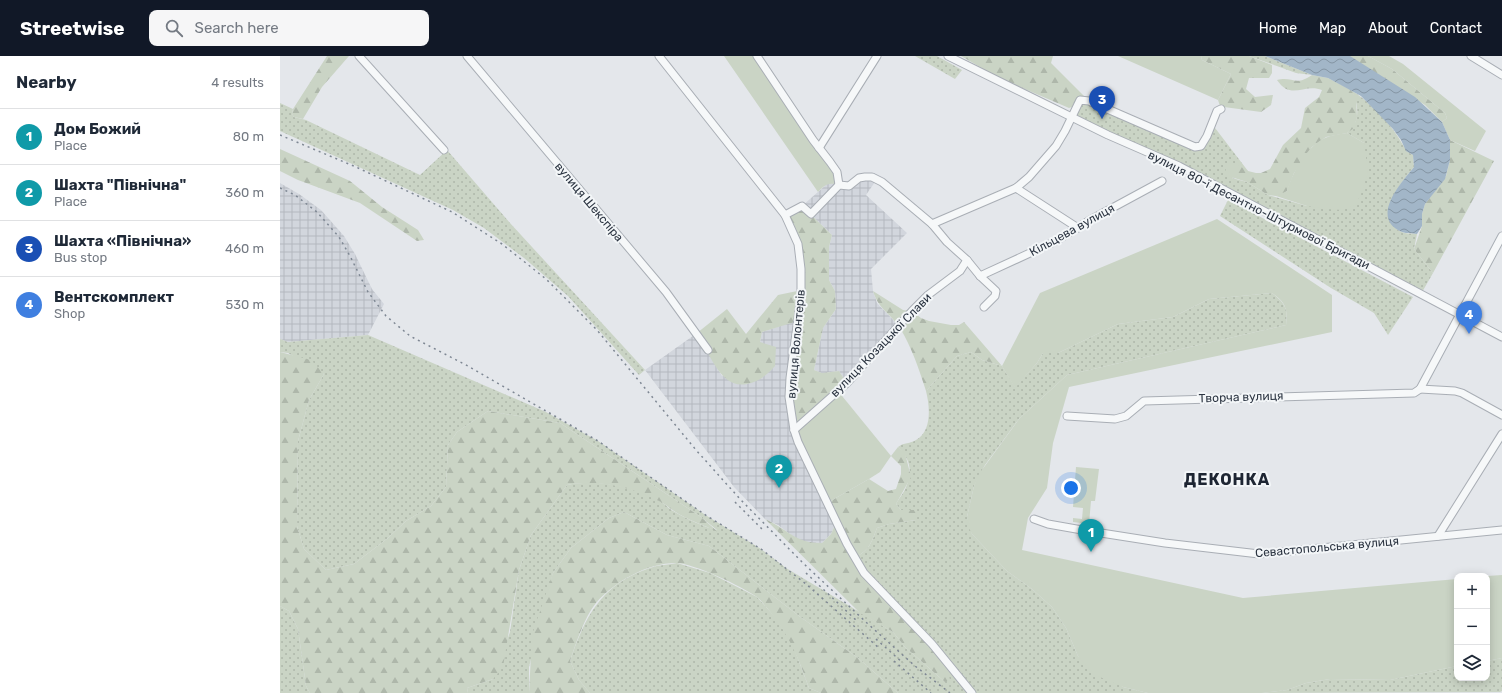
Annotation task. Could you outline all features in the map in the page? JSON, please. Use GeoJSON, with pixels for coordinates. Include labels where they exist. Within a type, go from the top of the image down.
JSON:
{"type":"FeatureCollection","features":[{"type":"Feature","properties":{"kind":"street"},"geometry":{"type":"LineString","coordinates":[[359,56],[444,150]]}},
{"type":"Feature","properties":{"kind":"street","name":"вулиця Шекспіра"},"geometry":{"type":"LineString","coordinates":[[467,56],[666,292],[708,350]]}},
{"type":"Feature","properties":{"kind":"street","name":"вулиця Волонтерів"},"geometry":{"type":"LineString","coordinates":[[659,56],[785,215],[798,244],[801,269],[801,296],[790,378],[789,397],[794,430],[854,558],[864,574],[932,644],[972,693]]}},
{"type":"Feature","properties":{"kind":"street"},"geometry":{"type":"LineString","coordinates":[[757,56],[837,172],[839,185]]}},
{"type":"Feature","properties":{"kind":"street"},"geometry":{"type":"LineString","coordinates":[[819,148],[877,56]]}},
{"type":"Feature","properties":{"kind":"street","name":"вулиця 80-ї Десантно-Штурмової Бригади"},"geometry":{"type":"LineString","coordinates":[[948,56],[1071,117],[1179,166],[1502,337]]}},
{"type":"Feature","properties":{"kind":"street"},"geometry":{"type":"LineString","coordinates":[[1471,56],[1502,75]]}},
{"type":"Feature","properties":{"kind":"street"},"geometry":{"type":"LineString","coordinates":[[932,224],[1016,188],[1029,178],[1056,146],[1066,131],[1077,104],[1083,99],[1195,147],[1201,146],[1217,111],[1220,108]]}},
{"type":"Feature","properties":{"kind":"street"},"geometry":{"type":"LineString","coordinates":[[839,185],[849,186],[859,178],[865,176],[877,179],[932,224],[947,242],[967,260],[980,276],[993,287],[996,293],[984,307]]}},
{"type":"Feature","properties":{"kind":"street","name":"Кільцева вулиця"},"geometry":{"type":"LineString","coordinates":[[980,276],[1056,242],[1162,181]]}},
{"type":"Feature","properties":{"kind":"street"},"geometry":{"type":"LineString","coordinates":[[785,215],[802,206],[811,214],[839,185]]}},
{"type":"Feature","properties":{"kind":"street"},"geometry":{"type":"LineString","coordinates":[[1016,188],[1078,228]]}},
{"type":"Feature","properties":{"kind":"street"},"geometry":{"type":"LineString","coordinates":[[1420,389],[1502,236]]}},
{"type":"Feature","properties":{"kind":"street","name":"вулиця Козацької Слави"},"geometry":{"type":"LineString","coordinates":[[794,430],[847,382],[928,295],[960,271],[967,260]]}},
{"type":"Feature","properties":{"kind":"street","name":"Творча вулиця"},"geometry":{"type":"LineString","coordinates":[[1067,416],[1115,419],[1126,416],[1144,401],[1414,393],[1420,389],[1455,391],[1462,393],[1502,415]]}},
{"type":"Feature","properties":{"kind":"street"},"geometry":{"type":"LineString","coordinates":[[1438,536],[1502,434]]}},
{"type":"Feature","properties":{"kind":"street","name":"Севастопольська вулиця"},"geometry":{"type":"LineString","coordinates":[[1034,519],[1048,524],[1165,543],[1259,554],[1502,530]]}},
{"type":"Feature","properties":{"kind":"shaded area"},"geometry":{"type":"Polygon","coordinates":[[[877,179],[866,195],[907,233],[871,269],[873,291],[877,303],[899,326],[847,383],[839,371],[822,373],[814,370],[823,328],[836,309],[835,291],[829,280],[829,247],[832,235],[802,206],[827,184],[832,183],[839,185],[877,179]]]}},
{"type":"Feature","properties":{"kind":"shaded area"},"geometry":{"type":"Polygon","coordinates":[[[280,183],[299,194],[321,210],[344,236],[355,254],[372,289],[384,304],[368,335],[288,342],[280,339],[280,183]]]}},
{"type":"Feature","properties":{"kind":"shaded area"},"geometry":{"type":"Polygon","coordinates":[[[798,320],[835,525],[831,534],[822,543],[805,542],[795,538],[778,525],[765,519],[734,487],[645,370],[697,333],[722,376],[760,342],[762,332],[798,320]]]}},
{"type":"Feature","properties":{"kind":"green space"},"geometry":{"type":"Polygon","coordinates":[[[327,56],[349,56],[322,87],[303,119],[294,117],[292,114],[293,109],[327,56]]]}},
{"type":"Feature","properties":{"kind":"green space"},"geometry":{"type":"Polygon","coordinates":[[[724,56],[757,56],[830,162],[839,185],[827,185],[818,192],[724,56]]]}},
{"type":"Feature","properties":{"kind":"green space"},"geometry":{"type":"Polygon","coordinates":[[[915,56],[937,56],[962,70],[955,79],[915,56]]]}},
{"type":"Feature","properties":{"kind":"green space"},"geometry":{"type":"Polygon","coordinates":[[[961,56],[1053,56],[1051,63],[1089,101],[1069,108],[999,78],[961,56]]]}},
{"type":"Feature","properties":{"kind":"green space"},"geometry":{"type":"Polygon","coordinates":[[[1118,56],[1201,56],[1202,60],[1231,74],[1218,100],[1118,56]]]}},
{"type":"Feature","properties":{"kind":"green space"},"geometry":{"type":"Polygon","coordinates":[[[1201,56],[1249,56],[1272,65],[1272,73],[1269,78],[1249,78],[1246,89],[1255,97],[1273,95],[1271,105],[1261,112],[1224,107],[1221,109],[1218,100],[1231,74],[1202,60],[1201,56]]]}},
{"type":"Feature","properties":{"kind":"green space"},"geometry":{"type":"Polygon","coordinates":[[[1249,56],[1265,56],[1312,75],[1296,73],[1249,56]]]}},
{"type":"Feature","properties":{"kind":"green space"},"geometry":{"type":"Polygon","coordinates":[[[1349,56],[1368,56],[1392,69],[1445,113],[1447,118],[1442,122],[1425,105],[1349,56]]]}},
{"type":"Feature","properties":{"kind":"green space"},"geometry":{"type":"Polygon","coordinates":[[[1368,56],[1389,56],[1403,64],[1486,131],[1475,151],[1450,140],[1442,122],[1447,118],[1445,113],[1392,69],[1368,56]]]}},
{"type":"Feature","properties":{"kind":"green space"},"geometry":{"type":"Polygon","coordinates":[[[1312,75],[1328,78],[1351,90],[1356,98],[1357,117],[1354,128],[1347,133],[1326,137],[1312,147],[1294,173],[1287,191],[1282,195],[1268,195],[1247,182],[1228,176],[1225,173],[1227,164],[1237,164],[1248,171],[1256,173],[1261,173],[1270,169],[1283,145],[1301,128],[1305,108],[1319,97],[1322,90],[1309,88],[1293,91],[1282,86],[1277,80],[1287,79],[1298,81],[1312,75]]]}},
{"type":"Feature","properties":{"kind":"green space"},"geometry":{"type":"Polygon","coordinates":[[[1351,90],[1369,103],[1380,114],[1394,131],[1405,148],[1413,155],[1414,167],[1394,194],[1389,210],[1389,218],[1392,224],[1399,231],[1417,234],[1414,249],[1433,273],[1421,294],[1230,193],[1071,117],[1080,100],[1201,146],[1212,124],[1248,171],[1232,178],[1247,182],[1268,195],[1307,206],[1364,143],[1347,133],[1352,129],[1357,118],[1356,101],[1351,90]]]}},
{"type":"Feature","properties":{"kind":"green space"},"geometry":{"type":"Polygon","coordinates":[[[280,103],[293,109],[292,114],[294,117],[306,120],[420,175],[447,150],[510,223],[645,370],[639,375],[568,296],[524,258],[484,228],[453,210],[280,131],[280,103]]]}},
{"type":"Feature","properties":{"kind":"green space"},"geometry":{"type":"Polygon","coordinates":[[[1347,133],[1364,143],[1368,172],[1360,197],[1353,206],[1343,210],[1326,209],[1307,206],[1276,196],[1287,191],[1297,168],[1312,147],[1325,138],[1347,133]]]}},
{"type":"Feature","properties":{"kind":"green space"},"geometry":{"type":"Polygon","coordinates":[[[1450,140],[1494,161],[1433,273],[1414,249],[1422,226],[1422,214],[1425,204],[1446,176],[1450,160],[1450,140]]]}},
{"type":"Feature","properties":{"kind":"green space"},"geometry":{"type":"Polygon","coordinates":[[[280,149],[350,181],[382,207],[418,230],[424,240],[417,241],[360,203],[298,180],[280,171],[280,149]]]}},
{"type":"Feature","properties":{"kind":"green space"},"geometry":{"type":"Polygon","coordinates":[[[1228,200],[1413,297],[1388,335],[1374,313],[1331,288],[1220,216],[1228,200]]]}},
{"type":"Feature","properties":{"kind":"green space"},"geometry":{"type":"Polygon","coordinates":[[[802,206],[832,235],[829,247],[829,280],[835,291],[836,309],[823,328],[814,370],[822,373],[839,371],[847,383],[794,430],[789,397],[798,321],[762,332],[760,342],[776,347],[775,366],[763,377],[747,384],[738,384],[729,381],[722,375],[716,368],[697,333],[727,309],[746,334],[778,295],[802,290],[798,244],[785,215],[802,206]]]}},
{"type":"Feature","properties":{"kind":"green space"},"geometry":{"type":"Polygon","coordinates":[[[1217,219],[1332,295],[1332,332],[1069,387],[1053,443],[1047,488],[1028,518],[1022,550],[1243,598],[1454,579],[1454,667],[1390,680],[1330,679],[1306,683],[1287,690],[1262,693],[1148,693],[1123,687],[1100,677],[1090,670],[1078,656],[1066,628],[1052,607],[1032,589],[1007,571],[972,534],[968,526],[967,517],[974,486],[979,474],[1019,419],[1067,375],[1286,325],[1286,310],[1280,299],[1272,293],[1209,299],[1173,317],[1118,324],[1058,353],[1043,353],[1037,363],[1015,388],[1002,366],[1040,293],[1217,219]]]}},
{"type":"Feature","properties":{"kind":"green space"},"geometry":{"type":"Polygon","coordinates":[[[873,291],[903,310],[912,311],[921,318],[929,321],[951,325],[959,325],[964,322],[1002,366],[982,360],[971,352],[957,356],[926,391],[908,343],[900,328],[878,303],[873,291]]]}},
{"type":"Feature","properties":{"kind":"green space"},"geometry":{"type":"Polygon","coordinates":[[[1272,293],[1285,306],[1286,325],[1067,375],[1019,419],[985,465],[974,486],[967,517],[972,534],[1007,571],[1032,589],[1052,607],[1066,628],[1078,656],[1123,687],[1148,693],[898,693],[858,658],[799,616],[709,546],[667,535],[624,512],[609,518],[571,548],[553,573],[529,667],[529,693],[468,693],[467,688],[493,679],[510,632],[519,570],[531,535],[567,485],[578,483],[602,483],[638,491],[660,501],[673,511],[701,525],[717,530],[701,517],[560,423],[488,411],[457,432],[448,445],[446,487],[431,506],[406,521],[388,538],[354,564],[326,570],[304,549],[297,526],[298,441],[309,400],[324,374],[288,353],[280,352],[280,339],[288,342],[368,335],[546,412],[598,441],[707,516],[761,549],[786,568],[893,632],[905,647],[945,682],[854,558],[867,549],[877,528],[889,524],[916,520],[915,510],[901,510],[896,504],[905,489],[910,471],[908,461],[898,447],[902,444],[916,440],[925,431],[929,411],[926,391],[957,356],[971,352],[982,360],[1002,366],[1015,387],[1037,363],[1043,353],[1058,353],[1118,324],[1173,317],[1209,299],[1272,293]]]}},
{"type":"Feature","properties":{"kind":"green space"},"geometry":{"type":"Polygon","coordinates":[[[280,352],[311,360],[324,374],[309,400],[298,441],[297,526],[304,549],[326,570],[354,564],[388,538],[406,521],[431,506],[446,487],[448,445],[457,432],[488,411],[560,423],[701,517],[718,532],[684,517],[649,496],[626,488],[590,483],[567,485],[531,535],[519,570],[503,667],[493,679],[467,688],[468,693],[310,693],[306,686],[298,629],[289,611],[280,606],[280,352]]]}},
{"type":"Feature","properties":{"kind":"green space"},"geometry":{"type":"Polygon","coordinates":[[[838,391],[891,456],[880,472],[827,503],[794,430],[838,391]]]}},
{"type":"Feature","properties":{"kind":"green space"},"geometry":{"type":"Polygon","coordinates":[[[898,447],[905,453],[911,477],[896,504],[901,510],[915,510],[918,514],[916,520],[889,524],[877,528],[867,549],[854,558],[933,646],[947,669],[950,680],[945,682],[905,647],[893,632],[860,613],[765,519],[805,541],[822,543],[831,534],[835,525],[827,503],[869,479],[888,491],[896,489],[901,474],[901,466],[891,456],[898,447]]]}},
{"type":"Feature","properties":{"kind":"green space"},"geometry":{"type":"Polygon","coordinates":[[[1076,467],[1099,469],[1095,501],[1091,501],[1089,524],[1073,522],[1073,518],[1082,519],[1083,508],[1073,507],[1076,467]]]}},
{"type":"Feature","properties":{"kind":"green space"},"geometry":{"type":"Polygon","coordinates":[[[624,512],[667,535],[709,546],[799,616],[858,658],[898,693],[821,693],[809,688],[797,656],[787,637],[775,618],[758,598],[741,587],[718,576],[694,567],[676,563],[654,566],[632,575],[603,595],[592,609],[581,631],[570,661],[579,680],[590,693],[529,693],[532,635],[553,573],[571,548],[609,518],[624,512]]]}},
{"type":"Feature","properties":{"kind":"green space"},"geometry":{"type":"Polygon","coordinates":[[[677,563],[710,573],[757,597],[776,618],[792,643],[809,688],[821,693],[590,693],[579,680],[570,661],[582,630],[596,605],[617,584],[631,576],[650,568],[677,563]]]}},
{"type":"Feature","properties":{"kind":"green space"},"geometry":{"type":"Polygon","coordinates":[[[1502,575],[1502,658],[1490,660],[1490,609],[1490,576],[1502,575]]]}},
{"type":"Feature","properties":{"kind":"green space"},"geometry":{"type":"Polygon","coordinates":[[[280,606],[289,611],[298,629],[306,686],[310,693],[280,693],[280,606]]]}},
{"type":"Feature","properties":{"kind":"green space"},"geometry":{"type":"Polygon","coordinates":[[[1502,658],[1502,691],[1500,692],[1262,693],[1287,690],[1306,683],[1330,679],[1390,680],[1454,667],[1454,681],[1490,681],[1490,660],[1502,658]]]}},
{"type":"Feature","properties":{"kind":"water"},"geometry":{"type":"Polygon","coordinates":[[[1265,56],[1350,56],[1415,97],[1442,122],[1450,140],[1450,160],[1445,179],[1425,204],[1422,214],[1422,226],[1417,234],[1402,232],[1393,226],[1388,218],[1388,210],[1391,200],[1402,182],[1414,167],[1413,155],[1406,151],[1401,140],[1393,129],[1361,96],[1328,78],[1312,75],[1265,56]]]}},
{"type":"Feature","properties":{"kind":"railway"},"geometry":{"type":"LineString","coordinates":[[280,135],[356,167],[452,212],[502,244],[546,279],[597,330],[696,450],[740,499],[803,563],[867,623],[915,666],[950,693]]}},
{"type":"Feature","properties":{"kind":"railway"},"geometry":{"type":"LineString","coordinates":[[280,188],[295,195],[317,212],[339,237],[368,292],[386,316],[410,336],[468,366],[598,441],[707,516],[761,549],[806,584],[879,648]]}},
{"type":"Feature","properties":{"kind":"railway"},"geometry":{"type":"LineString","coordinates":[[735,502],[762,529]]}},
{"type":"Feature","properties":{"kind":"railway"},"geometry":{"type":"LineString","coordinates":[[806,573],[857,621]]}},
{"type":"Feature","properties":{"kind":"railway"},"geometry":{"type":"LineString","coordinates":[[876,639],[903,663]]}},
{"type":"Feature","properties":{"kind":"railway"},"geometry":{"type":"LineString","coordinates":[[894,661],[931,693]]}},
{"type":"Feature","properties":{"kind":"place","name":"Шахта «Північна»"},"geometry":{"type":"Point","coordinates":[1102,119]}},
{"type":"Feature","properties":{"kind":"place","name":"Вентскомплект"},"geometry":{"type":"Point","coordinates":[1469,334]}},
{"type":"Feature","properties":{"kind":"place","name":"Шахта \"Північна\""},"geometry":{"type":"Point","coordinates":[779,488]}},
{"type":"Feature","properties":{"kind":"place","name":"Дом Божий"},"geometry":{"type":"Point","coordinates":[1091,552]}},
{"type":"Feature","properties":{"kind":"district","name":"ДЕКОНКА"},"geometry":{"type":"Point","coordinates":[1227,479]}}]}
